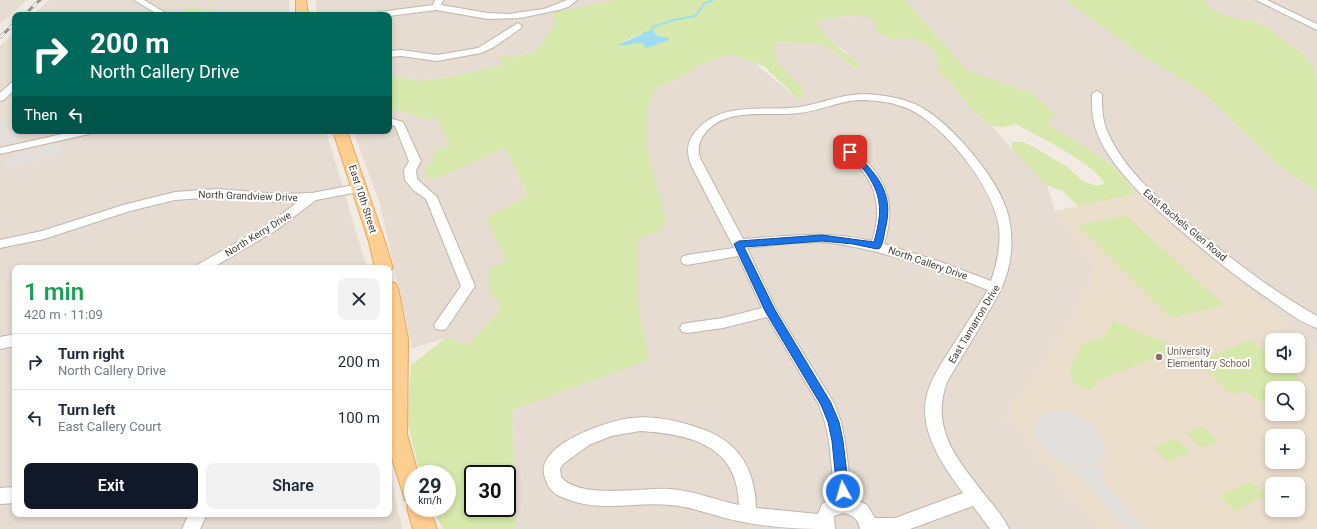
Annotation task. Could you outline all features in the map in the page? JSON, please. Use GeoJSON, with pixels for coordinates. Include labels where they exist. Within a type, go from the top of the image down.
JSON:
{"type":"FeatureCollection","features":[{"type":"Feature","properties":{"kind":"main road"},"geometry":{"type":"LineString","coordinates":[[301,0],[302,12]]}},
{"type":"Feature","properties":{"kind":"main road","name":"East 10th Street"},"geometry":{"type":"LineString","coordinates":[[341,134],[383,265]]}},
{"type":"Feature","properties":{"kind":"main road"},"geometry":{"type":"LineString","coordinates":[[392,300],[399,338],[399,370],[396,401],[397,436],[405,465]]}},
{"type":"Feature","properties":{"kind":"main road"},"geometry":{"type":"LineString","coordinates":[[421,517],[425,529]]}},
{"type":"Feature","properties":{"kind":"street"},"geometry":{"type":"LineString","coordinates":[[138,0],[160,12]]}},
{"type":"Feature","properties":{"kind":"street"},"geometry":{"type":"LineString","coordinates":[[392,12],[437,3],[488,16],[511,15],[546,11],[561,7],[573,0]]}},
{"type":"Feature","properties":{"kind":"street"},"geometry":{"type":"LineString","coordinates":[[1260,0],[1317,27]]}},
{"type":"Feature","properties":{"kind":"street"},"geometry":{"type":"LineString","coordinates":[[392,54],[401,53],[437,58],[481,50],[491,45],[518,26]]}},
{"type":"Feature","properties":{"kind":"street"},"geometry":{"type":"LineString","coordinates":[[0,98],[12,87]]}},
{"type":"Feature","properties":{"kind":"street","name":"East Rachels Glen Road"},"geometry":{"type":"LineString","coordinates":[[1097,94],[1096,104],[1098,123],[1104,137],[1112,151],[1137,184],[1153,200],[1231,265],[1274,296],[1317,323]]}},
{"type":"Feature","properties":{"kind":"street","name":"East Tamarron Drive"},"geometry":{"type":"LineString","coordinates":[[844,504],[837,441],[830,413],[820,392],[770,311],[740,248],[694,159],[694,141],[704,128],[713,121],[736,113],[799,110],[852,97],[883,98],[910,106],[932,118],[968,155],[990,184],[1002,211],[1007,242],[1004,265],[996,288],[940,380],[933,399],[933,420],[940,444],[949,459],[1000,529]]}},
{"type":"Feature","properties":{"kind":"street"},"geometry":{"type":"LineString","coordinates":[[392,121],[399,124],[414,161],[410,170],[411,180],[417,188],[431,197],[468,286],[441,325]]}},
{"type":"Feature","properties":{"kind":"street"},"geometry":{"type":"LineString","coordinates":[[0,151],[76,134]]}},
{"type":"Feature","properties":{"kind":"street"},"geometry":{"type":"LineString","coordinates":[[841,146],[864,165],[880,188],[884,202],[884,217],[877,246]]}},
{"type":"Feature","properties":{"kind":"street","name":"North Grandview Drive"},"geometry":{"type":"LineString","coordinates":[[0,244],[44,235],[127,208],[175,196],[217,193],[280,198],[312,197],[359,188]]}},
{"type":"Feature","properties":{"kind":"street","name":"North Kerry Drive"},"geometry":{"type":"LineString","coordinates":[[207,265],[265,232],[312,197]]}},
{"type":"Feature","properties":{"kind":"street","name":"North Callery Drive"},"geometry":{"type":"LineString","coordinates":[[687,260],[740,248],[822,238],[853,241],[877,246],[928,262],[996,288]]}},
{"type":"Feature","properties":{"kind":"street"},"geometry":{"type":"LineString","coordinates":[[687,328],[723,323],[770,311]]}},
{"type":"Feature","properties":{"kind":"street"},"geometry":{"type":"LineString","coordinates":[[0,343],[12,341]]}},
{"type":"Feature","properties":{"kind":"street"},"geometry":{"type":"LineString","coordinates":[[748,516],[746,485],[740,469],[734,460],[717,444],[698,433],[686,430],[654,424],[640,424],[603,431],[593,435],[570,449],[554,462],[552,468],[555,484],[564,490],[579,495],[607,500],[648,497],[672,498],[748,516],[825,526],[826,513],[830,508],[844,504],[858,509],[867,520],[869,527],[895,526],[976,497]]}},
{"type":"Feature","properties":{"kind":"street"},"geometry":{"type":"LineString","coordinates":[[0,496],[12,495]]}},
{"type":"Feature","properties":{"kind":"street"},"geometry":{"type":"LineString","coordinates":[[191,529],[197,517]]}},
{"type":"Feature","properties":{"kind":"shaded area"},"geometry":{"type":"Polygon","coordinates":[[[0,0],[27,0],[12,12],[0,24],[0,0]]]}},
{"type":"Feature","properties":{"kind":"shaded area"},"geometry":{"type":"Polygon","coordinates":[[[49,0],[289,0],[289,12],[36,12],[49,0]]]}},
{"type":"Feature","properties":{"kind":"shaded area"},"geometry":{"type":"Polygon","coordinates":[[[316,0],[616,0],[556,24],[537,50],[514,58],[498,55],[505,65],[449,77],[421,81],[392,76],[392,12],[317,12],[316,0]]]}},
{"type":"Feature","properties":{"kind":"shaded area"},"geometry":{"type":"Polygon","coordinates":[[[905,0],[1066,0],[1137,52],[1204,93],[1276,163],[1317,192],[1317,348],[1305,338],[1305,333],[1299,333],[1134,194],[1132,187],[1110,163],[1051,127],[1048,121],[1052,111],[1031,93],[966,70],[905,0]]]}},
{"type":"Feature","properties":{"kind":"shaded area"},"geometry":{"type":"Polygon","coordinates":[[[1202,0],[1317,0],[1317,79],[1315,69],[1303,54],[1280,38],[1269,28],[1250,20],[1241,20],[1221,14],[1213,10],[1202,0]]]}},
{"type":"Feature","properties":{"kind":"shaded area"},"geometry":{"type":"Polygon","coordinates":[[[862,15],[871,17],[875,21],[875,31],[893,39],[914,37],[934,49],[938,71],[950,82],[971,109],[992,126],[1047,185],[1055,211],[1096,269],[1059,338],[1005,415],[1098,529],[515,529],[516,465],[513,465],[512,410],[649,360],[637,304],[637,239],[662,230],[664,217],[646,146],[647,108],[654,90],[687,74],[695,67],[729,53],[752,61],[798,99],[803,89],[778,64],[775,55],[775,42],[821,44],[834,51],[854,68],[846,52],[831,42],[820,31],[814,22],[830,18],[862,15]]]}},
{"type":"Feature","properties":{"kind":"shaded area"},"geometry":{"type":"Polygon","coordinates":[[[12,35],[12,134],[327,134],[366,265],[12,265],[12,517],[392,517],[392,481],[402,529],[0,529],[0,46],[12,35]]]}},
{"type":"Feature","properties":{"kind":"shaded area"},"geometry":{"type":"Polygon","coordinates":[[[392,110],[410,113],[423,119],[436,117],[450,145],[437,178],[506,148],[528,197],[507,263],[499,311],[468,345],[446,338],[412,348],[380,204],[354,134],[392,134],[392,110]]]}},
{"type":"Feature","properties":{"kind":"shaded area"},"geometry":{"type":"Polygon","coordinates":[[[9,124],[4,133],[12,132],[12,134],[23,134],[20,140],[0,146],[0,125],[9,124]]]}},
{"type":"Feature","properties":{"kind":"shaded area"},"geometry":{"type":"Polygon","coordinates":[[[62,143],[61,155],[5,168],[6,160],[12,158],[13,155],[62,143]]]}},
{"type":"Feature","properties":{"kind":"shaded area","name":"University Elementary School"},"geometry":{"type":"Polygon","coordinates":[[[1134,194],[1299,333],[1265,333],[1265,373],[1305,373],[1305,338],[1317,348],[1317,529],[1098,529],[1005,415],[1059,338],[1096,269],[1055,211],[1134,194]]]}},
{"type":"Feature","properties":{"kind":"shaded area"},"geometry":{"type":"Polygon","coordinates":[[[1058,410],[1069,412],[1080,417],[1090,423],[1098,432],[1103,441],[1105,450],[1103,459],[1097,464],[1066,465],[1053,458],[1037,440],[1035,430],[1036,422],[1040,416],[1048,411],[1058,410]]]}},
{"type":"Feature","properties":{"kind":"shaded area"},"geometry":{"type":"Polygon","coordinates":[[[1067,466],[1099,466],[1104,481],[1143,529],[1126,529],[1087,484],[1067,466]]]}},
{"type":"Feature","properties":{"kind":"green space"},"geometry":{"type":"Polygon","coordinates":[[[616,0],[905,0],[966,70],[1031,93],[1052,111],[1054,117],[1048,121],[1051,127],[1086,147],[1110,164],[1128,183],[1134,194],[1078,206],[1063,191],[1047,185],[1012,149],[1012,142],[1023,142],[1035,148],[1066,166],[1083,181],[1097,186],[1105,183],[1098,174],[1064,150],[1016,124],[1004,127],[992,126],[971,109],[950,82],[938,71],[934,49],[914,38],[893,39],[875,31],[875,21],[869,18],[854,15],[815,22],[830,41],[861,66],[855,68],[834,51],[821,44],[775,42],[775,55],[778,64],[803,89],[803,95],[798,99],[764,66],[729,54],[695,67],[687,74],[655,89],[647,108],[646,146],[665,217],[662,230],[637,239],[637,304],[649,360],[512,410],[513,465],[464,465],[464,517],[515,517],[515,529],[443,529],[437,517],[456,517],[456,465],[418,465],[407,420],[411,365],[446,338],[468,345],[499,311],[501,302],[490,295],[490,268],[507,262],[486,218],[528,196],[506,148],[437,178],[426,177],[426,167],[434,162],[433,151],[450,145],[436,117],[423,119],[410,113],[392,110],[392,76],[421,81],[449,77],[504,65],[497,55],[514,58],[537,50],[556,24],[553,13],[616,0]],[[652,30],[643,32],[643,34],[630,38],[618,45],[634,43],[645,44],[665,36],[659,36],[652,30]]]}},
{"type":"Feature","properties":{"kind":"green space"},"geometry":{"type":"Polygon","coordinates":[[[1066,0],[1202,0],[1213,10],[1221,14],[1241,20],[1249,20],[1269,28],[1280,38],[1303,54],[1315,69],[1317,79],[1317,192],[1276,163],[1204,93],[1137,52],[1066,0]]]}},
{"type":"Feature","properties":{"kind":"green space"},"geometry":{"type":"Polygon","coordinates":[[[190,8],[223,12],[178,12],[190,8]]]}},
{"type":"Feature","properties":{"kind":"green space"},"geometry":{"type":"Polygon","coordinates":[[[1126,216],[1224,305],[1171,318],[1078,225],[1126,216]]]}},
{"type":"Feature","properties":{"kind":"green space"},"geometry":{"type":"Polygon","coordinates":[[[1113,321],[1145,335],[1166,342],[1165,344],[1177,356],[1181,359],[1187,360],[1196,360],[1215,354],[1250,340],[1265,352],[1265,373],[1292,373],[1301,381],[1265,381],[1265,400],[1259,402],[1245,390],[1233,395],[1204,369],[1180,362],[1166,354],[1096,381],[1092,390],[1072,382],[1070,368],[1083,343],[1103,338],[1113,321]]]}},
{"type":"Feature","properties":{"kind":"green space"},"geometry":{"type":"Polygon","coordinates":[[[1202,426],[1218,441],[1202,448],[1186,433],[1202,426]]]}},
{"type":"Feature","properties":{"kind":"green space"},"geometry":{"type":"Polygon","coordinates":[[[1176,438],[1190,452],[1168,462],[1153,447],[1176,438]]]}},
{"type":"Feature","properties":{"kind":"green space"},"geometry":{"type":"Polygon","coordinates":[[[1251,481],[1265,494],[1265,496],[1234,511],[1219,496],[1251,481]]]}},
{"type":"Feature","properties":{"kind":"water"},"geometry":{"type":"Polygon","coordinates":[[[652,30],[658,36],[669,38],[669,40],[647,48],[643,47],[645,44],[641,43],[617,45],[643,34],[643,32],[652,30]]]}},
{"type":"Feature","properties":{"kind":"waterway"},"geometry":{"type":"LineString","coordinates":[[652,30],[653,27],[673,20],[695,16],[704,4],[713,0]]}},
{"type":"Feature","properties":{"kind":"railway"},"geometry":{"type":"LineString","coordinates":[[27,12],[40,0]]}},
{"type":"Feature","properties":{"kind":"railway"},"geometry":{"type":"LineString","coordinates":[[0,37],[12,26]]}},
{"type":"Feature","properties":{"kind":"place","name":"University Elementary School"},"geometry":{"type":"Point","coordinates":[1159,357]}},
{"type":"Feature","properties":{"kind":"route"},"geometry":{"type":"LineString","coordinates":[[843,491],[837,441],[833,422],[826,403],[770,311],[739,244],[790,239],[822,238],[853,241],[877,246],[884,222],[884,202],[882,194],[876,180],[870,172],[850,152]]}}]}
